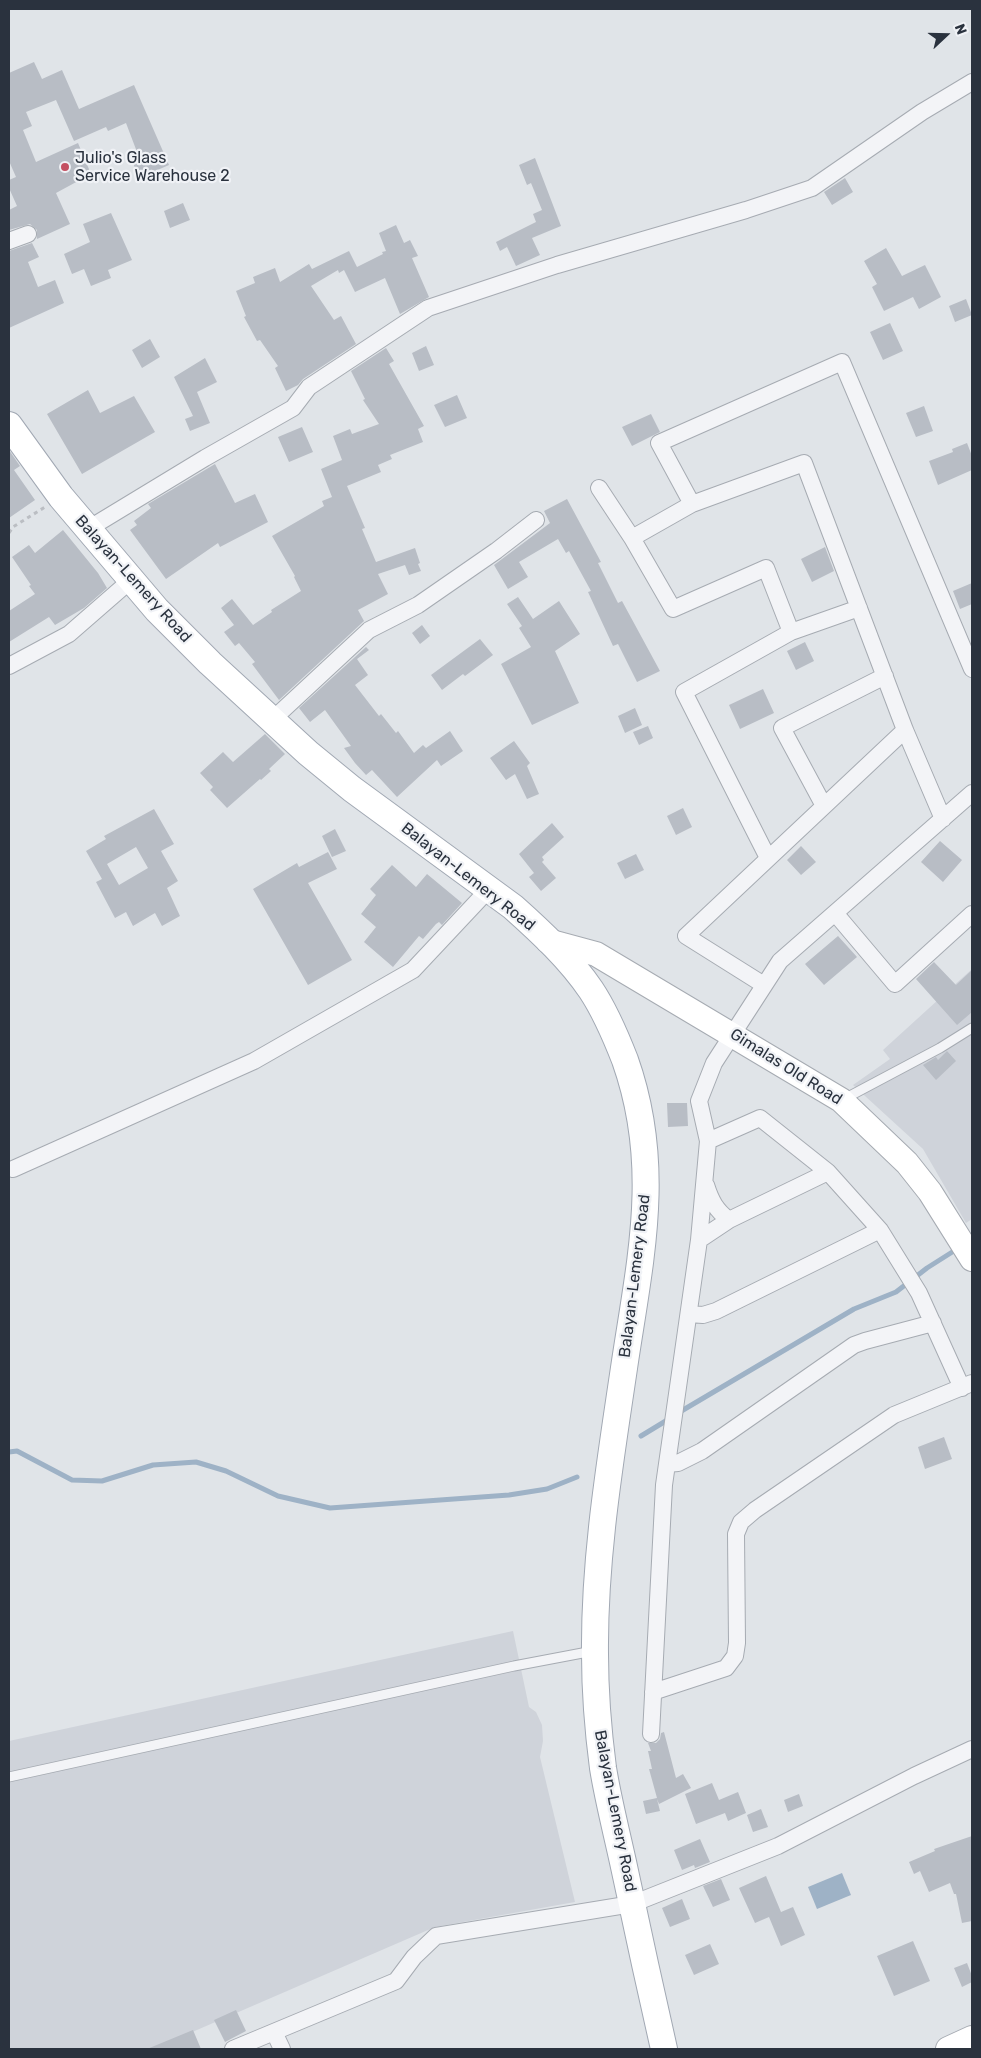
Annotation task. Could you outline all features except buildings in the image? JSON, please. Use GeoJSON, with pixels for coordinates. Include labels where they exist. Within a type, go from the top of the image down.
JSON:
{"type":"FeatureCollection","features":[{"type":"Feature","properties":{"kind":"main road","name":"Balayan-Lemery Road"},"geometry":{"type":"LineString","coordinates":[[9,425],[61,497],[157,610],[271,721],[352,789],[513,907],[548,941],[592,991],[617,1039],[634,1086],[645,1148],[647,1174],[645,1220],[604,1510],[595,1606],[595,1688],[604,1770],[664,2049]]}},
{"type":"Feature","properties":{"kind":"street"},"geometry":{"type":"LineString","coordinates":[[88,529],[205,458],[293,408],[309,387],[428,308],[557,265],[746,210],[812,188],[922,112],[972,82]]}},
{"type":"Feature","properties":{"kind":"street"},"geometry":{"type":"LineString","coordinates":[[9,241],[28,234]]}},
{"type":"Feature","properties":{"kind":"street"},"geometry":{"type":"LineString","coordinates":[[692,504],[659,443],[842,362],[972,669]]}},
{"type":"Feature","properties":{"kind":"street"},"geometry":{"type":"LineString","coordinates":[[632,538],[692,504],[804,463],[905,730],[943,819]]}},
{"type":"Feature","properties":{"kind":"street"},"geometry":{"type":"LineString","coordinates":[[598,488],[632,538],[673,609],[766,568],[790,632]]}},
{"type":"Feature","properties":{"kind":"street"},"geometry":{"type":"LineString","coordinates":[[271,721],[369,630],[418,606],[536,520]]}},
{"type":"Feature","properties":{"kind":"street"},"geometry":{"type":"LineString","coordinates":[[9,666],[69,634],[131,580]]}},
{"type":"Feature","properties":{"kind":"street"},"geometry":{"type":"LineString","coordinates":[[768,858],[684,692],[790,632],[859,608]]}},
{"type":"Feature","properties":{"kind":"street"},"geometry":{"type":"LineString","coordinates":[[824,806],[782,728],[885,676]]}},
{"type":"Feature","properties":{"kind":"street"},"geometry":{"type":"LineString","coordinates":[[764,985],[686,936],[905,730]]}},
{"type":"Feature","properties":{"kind":"street"},"geometry":{"type":"LineString","coordinates":[[651,1734],[664,1485],[699,1240],[708,1141],[699,1102],[714,1063],[780,961],[972,793]]}},
{"type":"Feature","properties":{"kind":"street"},"geometry":{"type":"LineString","coordinates":[[13,1169],[254,1061],[413,970],[489,889]]}},
{"type":"Feature","properties":{"kind":"street"},"geometry":{"type":"LineString","coordinates":[[835,913],[895,984],[972,914]]}},
{"type":"Feature","properties":{"kind":"street","name":"Gimalas Old Road"},"geometry":{"type":"LineString","coordinates":[[548,941],[596,954],[841,1100],[907,1163],[930,1192],[960,1237],[972,1259]]}},
{"type":"Feature","properties":{"kind":"street"},"geometry":{"type":"LineString","coordinates":[[653,1692],[726,1668],[735,1656],[737,1643],[736,1534],[740,1522],[894,1415],[967,1386],[919,1293],[880,1230],[828,1172],[760,1118],[708,1141]]}},
{"type":"Feature","properties":{"kind":"street"},"geometry":{"type":"LineString","coordinates":[[699,1240],[729,1220],[828,1172]]}},
{"type":"Feature","properties":{"kind":"street"},"geometry":{"type":"LineString","coordinates":[[704,1181],[710,1200],[716,1210],[729,1220]]}},
{"type":"Feature","properties":{"kind":"street"},"geometry":{"type":"LineString","coordinates":[[689,1314],[703,1315],[716,1311],[880,1230]]}},
{"type":"Feature","properties":{"kind":"street"},"geometry":{"type":"LineString","coordinates":[[667,1464],[678,1463],[702,1451],[854,1345],[873,1338],[933,1323]]}},
{"type":"Feature","properties":{"kind":"street"},"geometry":{"type":"LineString","coordinates":[[233,2049],[396,1981],[414,1956],[436,1936],[632,1904],[778,1846],[914,1776],[972,1750]]}},
{"type":"Feature","properties":{"kind":"street"},"geometry":{"type":"LineString","coordinates":[[274,2032],[282,2049]]}},
{"type":"Feature","properties":{"kind":"street"},"geometry":{"type":"LineString","coordinates":[[948,2049],[972,2038]]}},
{"type":"Feature","properties":{"kind":"lane"},"geometry":{"type":"LineString","coordinates":[[841,1100],[940,1048],[972,1028]]}},
{"type":"Feature","properties":{"kind":"lane"},"geometry":{"type":"LineString","coordinates":[[9,1777],[514,1666],[595,1651]]}},
{"type":"Feature","properties":{"kind":"path"},"geometry":{"type":"LineString","coordinates":[[9,533],[13,527],[61,497]]}},
{"type":"Feature","properties":{"kind":"shaded area"},"geometry":{"type":"Polygon","coordinates":[[[972,969],[972,1219],[966,1223],[923,1149],[853,1085],[890,1059],[883,1050],[972,969]]]}},
{"type":"Feature","properties":{"kind":"shaded area"},"geometry":{"type":"Polygon","coordinates":[[[513,1631],[529,1707],[536,1712],[542,1725],[543,1741],[540,1757],[575,1902],[435,1927],[153,2049],[9,2049],[9,1741],[513,1631]]]}},
{"type":"Feature","properties":{"kind":"water"},"geometry":{"type":"Polygon","coordinates":[[[842,1873],[851,1895],[817,1909],[808,1887],[842,1873]]]}},
{"type":"Feature","properties":{"kind":"waterway"},"geometry":{"type":"LineString","coordinates":[[678,1413],[854,1309],[896,1292],[927,1268],[957,1249]]}},
{"type":"Feature","properties":{"kind":"waterway"},"geometry":{"type":"LineString","coordinates":[[641,1436],[669,1419]]}},
{"type":"Feature","properties":{"kind":"waterway"},"geometry":{"type":"LineString","coordinates":[[9,1452],[17,1451],[72,1480],[102,1481],[153,1465],[196,1462],[226,1471],[278,1496],[330,1508],[509,1495],[547,1489],[577,1477]]}},
{"type":"Feature","properties":{"kind":"place","name":"Julio's Glass Service Warehouse 2"},"geometry":{"type":"Point","coordinates":[65,167]}}]}
